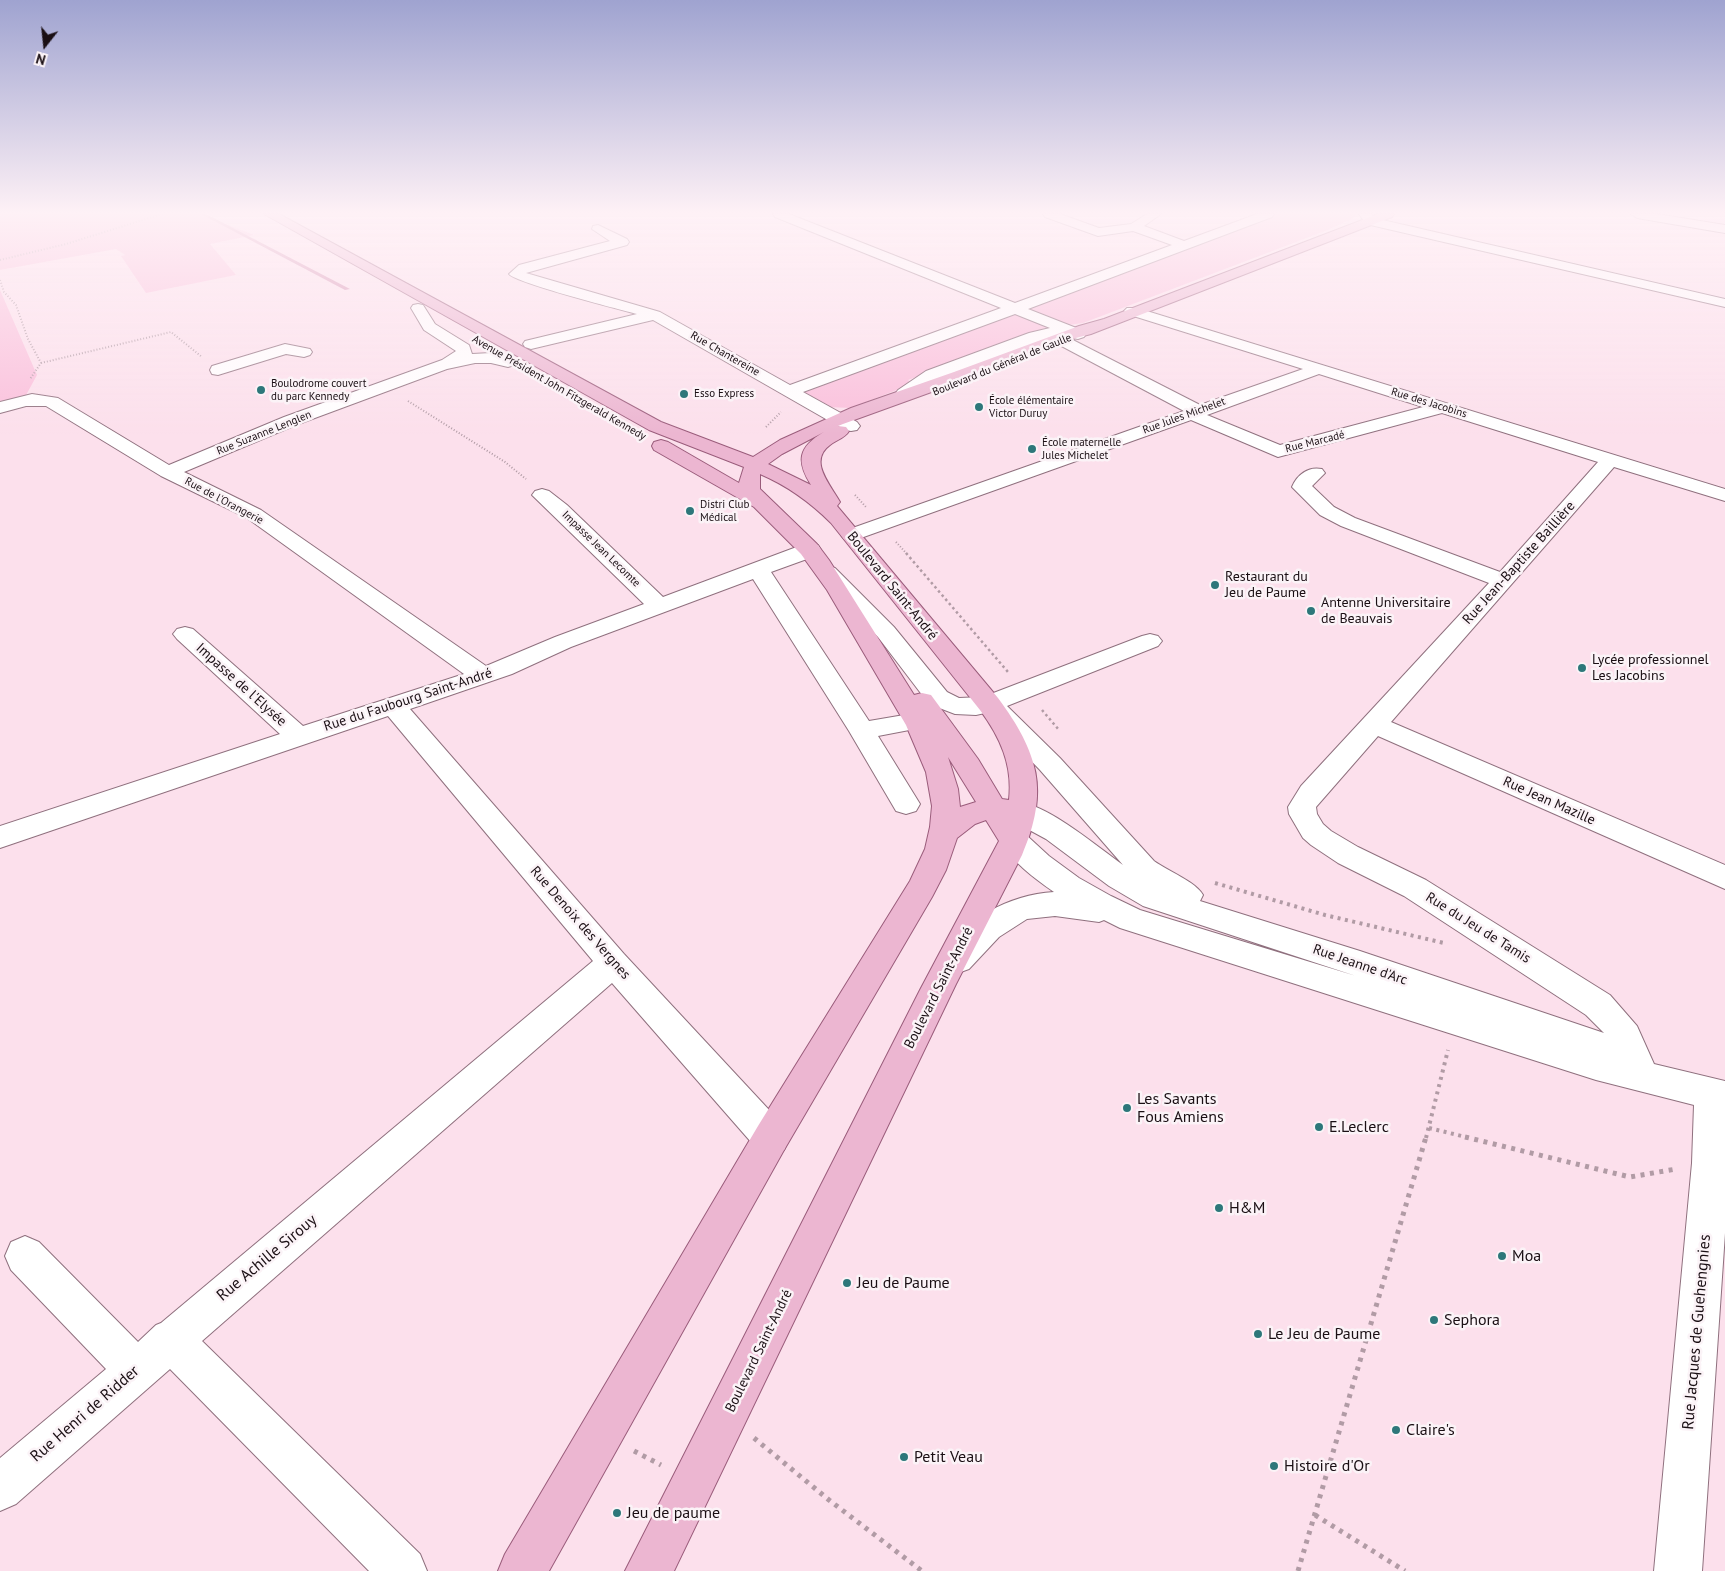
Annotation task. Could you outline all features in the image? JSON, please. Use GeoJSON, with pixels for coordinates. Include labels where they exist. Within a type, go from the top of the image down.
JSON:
{"type":"FeatureCollection","features":[{"type":"Feature","properties":{"kind":"main road","name":"Avenue Président John Fitzgerald Kennedy"},"geometry":{"type":"LineString","coordinates":[[384,287],[508,362],[698,466],[761,503]]}},
{"type":"Feature","properties":{"kind":"main road","name":"Avenue Président John Fitzgerald Kennedy"},"geometry":{"type":"LineString","coordinates":[[398,287],[601,397],[682,438],[756,465]]}},
{"type":"Feature","properties":{"kind":"main road","name":"Boulevard du Général de Gaulle"},"geometry":{"type":"LineString","coordinates":[[832,538],[830,500],[813,474],[809,460],[810,454],[845,422],[1193,287]]}},
{"type":"Feature","properties":{"kind":"main road"},"geometry":{"type":"LineString","coordinates":[[682,438],[722,443],[814,430],[845,422],[904,394],[1068,336]]}},
{"type":"Feature","properties":{"kind":"main road"},"geometry":{"type":"LineString","coordinates":[[761,503],[750,490],[749,484],[749,478],[756,465],[777,450],[814,430]]}},
{"type":"Feature","properties":{"kind":"main road","name":"Boulevard Saint-André"},"geometry":{"type":"LineString","coordinates":[[522,1571],[770,1138],[921,889],[931,871],[942,835],[946,808],[942,780],[934,756],[870,642],[826,572],[832,538],[828,506],[810,491],[756,465]]}},
{"type":"Feature","properties":{"kind":"main road","name":"Boulevard Saint-André"},"geometry":{"type":"LineString","coordinates":[[649,1571],[1018,826],[1023,775],[1020,758],[1012,735],[989,704],[832,538],[761,503]]}},
{"type":"Feature","properties":{"kind":"main road"},"geometry":{"type":"LineString","coordinates":[[870,642],[920,697],[968,766],[992,808],[1018,826]]}},
{"type":"Feature","properties":{"kind":"main road"},"geometry":{"type":"LineString","coordinates":[[942,835],[964,817],[974,812],[992,808]]}},
{"type":"Feature","properties":{"kind":"street","name":"Rue Chantereine"},"geometry":{"type":"LineString","coordinates":[[555,287],[655,315],[845,422]]}},
{"type":"Feature","properties":{"kind":"street","name":"Rue Marcadé"},"geometry":{"type":"LineString","coordinates":[[960,287],[1014,309],[1068,336],[1195,412],[1278,451],[1344,435],[1443,407]]}},
{"type":"Feature","properties":{"kind":"street"},"geometry":{"type":"LineString","coordinates":[[793,393],[1072,287]]}},
{"type":"Feature","properties":{"kind":"street"},"geometry":{"type":"LineString","coordinates":[[1661,287],[1725,303]]}},
{"type":"Feature","properties":{"kind":"street","name":"Rue Suzanne Lenglen"},"geometry":{"type":"LineString","coordinates":[[168,472],[290,422],[446,364],[461,356],[464,353],[463,348],[429,327],[418,308]]}},
{"type":"Feature","properties":{"kind":"street","name":"Rue des Jacobins"},"geometry":{"type":"LineString","coordinates":[[1132,311],[1725,495]]}},
{"type":"Feature","properties":{"kind":"street"},"geometry":{"type":"LineString","coordinates":[[531,344],[655,315]]}},
{"type":"Feature","properties":{"kind":"street"},"geometry":{"type":"LineString","coordinates":[[218,370],[285,349],[304,352]]}},
{"type":"Feature","properties":{"kind":"street","name":"Rue Suzanne Lenglen"},"geometry":{"type":"LineString","coordinates":[[446,364],[475,358],[491,358],[508,362]]}},
{"type":"Feature","properties":{"kind":"street","name":"Rue Jules Michelet"},"geometry":{"type":"LineString","coordinates":[[832,538],[1319,369]]}},
{"type":"Feature","properties":{"kind":"street","name":"Rue de l'Orangerie"},"geometry":{"type":"LineString","coordinates":[[0,408],[20,401],[42,399],[52,402],[168,472],[254,514],[483,676]]}},
{"type":"Feature","properties":{"kind":"street","name":"Rue Jean-Baptiste Baillière"},"geometry":{"type":"LineString","coordinates":[[1305,800],[1610,460]]}},
{"type":"Feature","properties":{"kind":"street"},"geometry":{"type":"LineString","coordinates":[[1315,473],[1304,482],[1302,487],[1326,511],[1348,522],[1504,580]]}},
{"type":"Feature","properties":{"kind":"street","name":"Impasse Jean Lecomte"},"geometry":{"type":"LineString","coordinates":[[542,495],[560,509],[659,606]]}},
{"type":"Feature","properties":{"kind":"street","name":"Rue du Faubourg Saint-André"},"geometry":{"type":"LineString","coordinates":[[0,836],[483,676],[564,642],[832,538]]}},
{"type":"Feature","properties":{"kind":"street"},"geometry":{"type":"LineString","coordinates":[[758,568],[862,731],[906,804]]}},
{"type":"Feature","properties":{"kind":"street"},"geometry":{"type":"LineString","coordinates":[[826,572],[886,632],[938,698],[950,704],[965,707],[989,704],[1150,642]]}},
{"type":"Feature","properties":{"kind":"street","name":"Impasse de l'Elysée"},"geometry":{"type":"LineString","coordinates":[[185,634],[298,736]]}},
{"type":"Feature","properties":{"kind":"street"},"geometry":{"type":"LineString","coordinates":[[989,704],[1050,764],[1129,854],[1159,880],[1175,890],[1255,920],[1335,956]]}},
{"type":"Feature","properties":{"kind":"street","name":"Rue Denoix des Vergnes"},"geometry":{"type":"LineString","coordinates":[[392,705],[613,963],[770,1138]]}},
{"type":"Feature","properties":{"kind":"street"},"geometry":{"type":"LineString","coordinates":[[862,731],[916,721]]}},
{"type":"Feature","properties":{"kind":"street","name":"Rue Jean Mazille"},"geometry":{"type":"LineString","coordinates":[[1373,724],[1725,878]]}},
{"type":"Feature","properties":{"kind":"street","name":"Rue du Jeu de Tamis"},"geometry":{"type":"LineString","coordinates":[[1305,800],[1302,807],[1303,814],[1313,830],[1326,842],[1415,888],[1598,1005],[1623,1032],[1630,1044],[1638,1069]]}},
{"type":"Feature","properties":{"kind":"street","name":"Rue Jeanne d'Arc"},"geometry":{"type":"LineString","coordinates":[[1638,1069],[1558,1031],[1335,956],[1154,898],[1129,885],[1048,824],[1018,826],[1034,860],[1086,898],[1108,910],[1131,919],[1559,1054],[1638,1069],[1718,1095]]}},
{"type":"Feature","properties":{"kind":"street"},"geometry":{"type":"LineString","coordinates":[[940,983],[983,931],[994,922],[1017,909],[1042,904],[1065,904],[1131,919]]}},
{"type":"Feature","properties":{"kind":"street","name":"Rue Achille Sirouy"},"geometry":{"type":"LineString","coordinates":[[170,1340],[613,963]]}},
{"type":"Feature","properties":{"kind":"street","name":"Rue Jacques de Guehengnies"},"geometry":{"type":"LineString","coordinates":[[1678,1571],[1718,1095]]}},
{"type":"Feature","properties":{"kind":"street"},"geometry":{"type":"LineString","coordinates":[[25,1256],[136,1370]]}},
{"type":"Feature","properties":{"kind":"street"},"geometry":{"type":"LineString","coordinates":[[170,1340],[403,1571]]}},
{"type":"Feature","properties":{"kind":"street","name":"Rue Henri de Ridder"},"geometry":{"type":"LineString","coordinates":[[0,1488],[170,1340]]}},
{"type":"Feature","properties":{"kind":"path"},"geometry":{"type":"LineString","coordinates":[[2,287],[4,292],[16,305],[28,339],[41,363]]}},
{"type":"Feature","properties":{"kind":"path"},"geometry":{"type":"LineString","coordinates":[[20,401],[21,391],[41,363],[171,332],[218,370]]}},
{"type":"Feature","properties":{"kind":"path"},"geometry":{"type":"LineString","coordinates":[[384,387],[505,462],[542,495]]}},
{"type":"Feature","properties":{"kind":"path"},"geometry":{"type":"LineString","coordinates":[[755,439],[793,393]]}},
{"type":"Feature","properties":{"kind":"path"},"geometry":{"type":"LineString","coordinates":[[1210,881],[1270,900],[1445,944]]}},
{"type":"Feature","properties":{"kind":"path"},"geometry":{"type":"LineString","coordinates":[[1298,1571],[1429,1128],[1442,1075]]}},
{"type":"Feature","properties":{"kind":"path"},"geometry":{"type":"LineString","coordinates":[[1429,1128],[1630,1177],[1711,1163]]}},
{"type":"Feature","properties":{"kind":"path"},"geometry":{"type":"LineString","coordinates":[[727,1415],[829,1500],[922,1571]]}},
{"type":"Feature","properties":{"kind":"path"},"geometry":{"type":"LineString","coordinates":[[639,1443],[634,1451],[661,1466],[665,1458]]}},
{"type":"Feature","properties":{"kind":"path"},"geometry":{"type":"LineString","coordinates":[[1315,1515],[1404,1571]]}},
{"type":"Feature","properties":{"kind":"shaded area"},"geometry":{"type":"Polygon","coordinates":[[[142,287],[174,287],[146,293],[142,287]]]}},
{"type":"Feature","properties":{"kind":"shaded area"},"geometry":{"type":"Polygon","coordinates":[[[1086,287],[1177,287],[1083,323],[1047,328],[908,380],[912,384],[851,408],[828,407],[802,392],[1086,287]]]}},
{"type":"Feature","properties":{"kind":"shaded area"},"geometry":{"type":"Polygon","coordinates":[[[0,290],[37,375],[25,397],[0,404],[0,290]]]}},
{"type":"Feature","properties":{"kind":"place","name":"Boulodrome couvert du parc Kennedy"},"geometry":{"type":"Point","coordinates":[261,390]}},
{"type":"Feature","properties":{"kind":"place","name":"Esso Express"},"geometry":{"type":"Point","coordinates":[684,394]}},
{"type":"Feature","properties":{"kind":"place","name":"École élémentaire Victor Duruy"},"geometry":{"type":"Point","coordinates":[979,407]}},
{"type":"Feature","properties":{"kind":"place","name":"École maternelle Jules Michelet"},"geometry":{"type":"Point","coordinates":[1032,449]}},
{"type":"Feature","properties":{"kind":"place","name":"Distri Club Médical"},"geometry":{"type":"Point","coordinates":[690,511]}},
{"type":"Feature","properties":{"kind":"place","name":"Restaurant du Jeu de Paume"},"geometry":{"type":"Point","coordinates":[1215,585]}},
{"type":"Feature","properties":{"kind":"place","name":"Antenne Universitaire de Beauvais"},"geometry":{"type":"Point","coordinates":[1311,611]}},
{"type":"Feature","properties":{"kind":"place","name":"Lycée professionnel Les Jacobins"},"geometry":{"type":"Point","coordinates":[1582,668]}},
{"type":"Feature","properties":{"kind":"place","name":"Les Savants Fous Amiens"},"geometry":{"type":"Point","coordinates":[1127,1108]}},
{"type":"Feature","properties":{"kind":"place","name":"E.Leclerc"},"geometry":{"type":"Point","coordinates":[1319,1127]}},
{"type":"Feature","properties":{"kind":"place","name":"H&M"},"geometry":{"type":"Point","coordinates":[1219,1208]}},
{"type":"Feature","properties":{"kind":"place","name":"Moa"},"geometry":{"type":"Point","coordinates":[1502,1256]}},
{"type":"Feature","properties":{"kind":"place","name":"Jeu de Paume"},"geometry":{"type":"Point","coordinates":[847,1283]}},
{"type":"Feature","properties":{"kind":"place","name":"Sephora"},"geometry":{"type":"Point","coordinates":[1434,1320]}},
{"type":"Feature","properties":{"kind":"place","name":"Le Jeu de Paume"},"geometry":{"type":"Point","coordinates":[1258,1334]}},
{"type":"Feature","properties":{"kind":"place","name":"Claire's"},"geometry":{"type":"Point","coordinates":[1396,1430]}},
{"type":"Feature","properties":{"kind":"place","name":"Petit Veau"},"geometry":{"type":"Point","coordinates":[904,1457]}},
{"type":"Feature","properties":{"kind":"place","name":"Histoire d'Or"},"geometry":{"type":"Point","coordinates":[1274,1466]}},
{"type":"Feature","properties":{"kind":"place","name":"Jeu de paume"},"geometry":{"type":"Point","coordinates":[617,1513]}}]}
